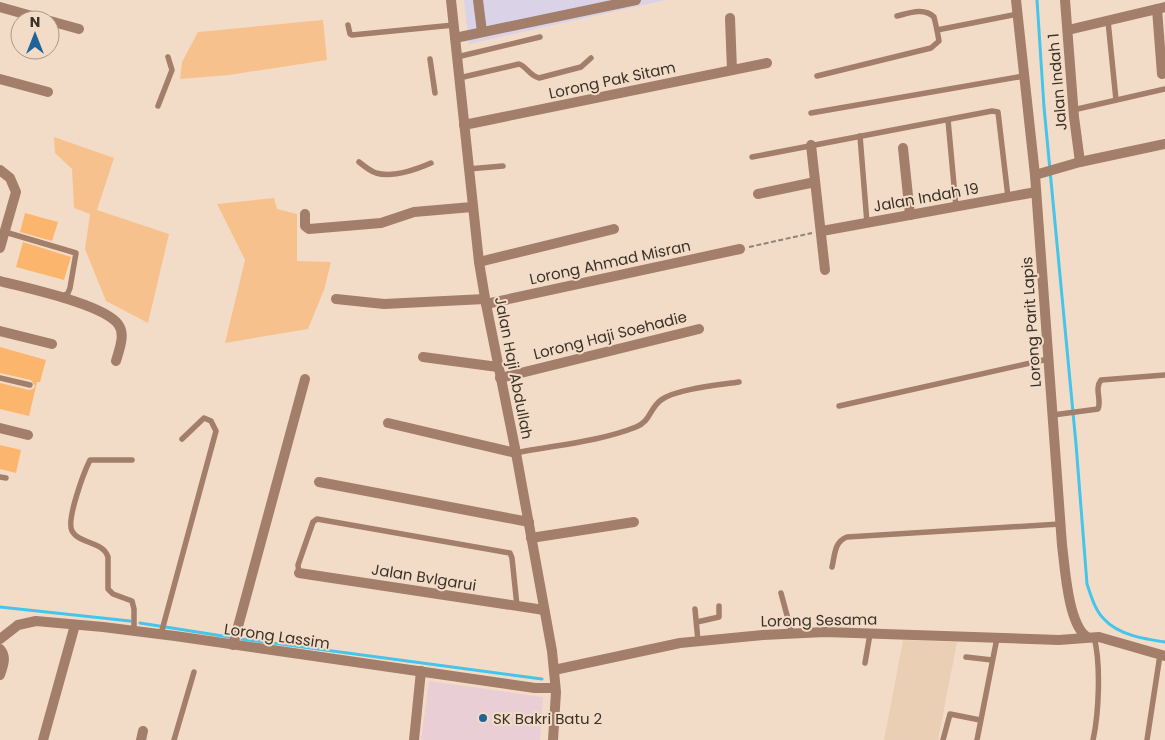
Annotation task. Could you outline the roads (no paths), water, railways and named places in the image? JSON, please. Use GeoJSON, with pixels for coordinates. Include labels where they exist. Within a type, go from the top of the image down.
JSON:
{"type":"FeatureCollection","features":[{"type":"Feature","properties":{"kind":"street","name":"Jalan Haji Abdullah"},"geometry":{"type":"LineString","coordinates":[[451,0],[472,207],[485,302],[529,522],[554,670],[553,740]]}},
{"type":"Feature","properties":{"kind":"street"},"geometry":{"type":"LineString","coordinates":[[478,0],[482,32]]}},
{"type":"Feature","properties":{"kind":"street"},"geometry":{"type":"LineString","coordinates":[[455,38],[636,0]]}},
{"type":"Feature","properties":{"kind":"street","name":"Lorong Parit Lapis"},"geometry":{"type":"LineString","coordinates":[[1016,0],[1024,76],[1040,174],[1036,192],[1060,524],[1068,594],[1078,628],[1090,637]]}},
{"type":"Feature","properties":{"kind":"street","name":"Jalan Indah 1"},"geometry":{"type":"LineString","coordinates":[[1065,0],[1073,110],[1080,162]]}},
{"type":"Feature","properties":{"kind":"street"},"geometry":{"type":"LineString","coordinates":[[1068,30],[1161,8],[1162,74]]}},
{"type":"Feature","properties":{"kind":"street"},"geometry":{"type":"LineString","coordinates":[[730,18],[732,70]]}},
{"type":"Feature","properties":{"kind":"street"},"geometry":{"type":"LineString","coordinates":[[60,24],[79,29]]}},
{"type":"Feature","properties":{"kind":"street","name":"Lorong Pak Sitam"},"geometry":{"type":"LineString","coordinates":[[464,125],[767,63]]}},
{"type":"Feature","properties":{"kind":"street"},"geometry":{"type":"LineString","coordinates":[[0,79],[48,92]]}},
{"type":"Feature","properties":{"kind":"street"},"geometry":{"type":"LineString","coordinates":[[811,144],[825,270]]}},
{"type":"Feature","properties":{"kind":"street"},"geometry":{"type":"LineString","coordinates":[[1040,174],[1080,162],[1165,144]]}},
{"type":"Feature","properties":{"kind":"street"},"geometry":{"type":"LineString","coordinates":[[903,148],[910,215]]}},
{"type":"Feature","properties":{"kind":"street"},"geometry":{"type":"LineString","coordinates":[[0,170],[10,178],[16,192],[0,248]]}},
{"type":"Feature","properties":{"kind":"street"},"geometry":{"type":"LineString","coordinates":[[758,194],[815,182]]}},
{"type":"Feature","properties":{"kind":"street","name":"Jalan Indah 19"},"geometry":{"type":"LineString","coordinates":[[822,231],[1036,192]]}},
{"type":"Feature","properties":{"kind":"street"},"geometry":{"type":"LineString","coordinates":[[305,214],[305,226],[309,229],[381,224],[414,212],[472,207]]}},
{"type":"Feature","properties":{"kind":"street"},"geometry":{"type":"LineString","coordinates":[[479,262],[614,229]]}},
{"type":"Feature","properties":{"kind":"street","name":"Lorong Ahmad Misran"},"geometry":{"type":"LineString","coordinates":[[336,299],[384,304],[485,302],[740,249]]}},
{"type":"Feature","properties":{"kind":"street"},"geometry":{"type":"LineString","coordinates":[[0,281],[62,297],[109,316],[119,324],[122,334],[116,361]]}},
{"type":"Feature","properties":{"kind":"street","name":"Lorong Haji Soehadie"},"geometry":{"type":"LineString","coordinates":[[500,378],[699,329]]}},
{"type":"Feature","properties":{"kind":"street"},"geometry":{"type":"LineString","coordinates":[[0,330],[52,344]]}},
{"type":"Feature","properties":{"kind":"street"},"geometry":{"type":"LineString","coordinates":[[423,357],[498,367]]}},
{"type":"Feature","properties":{"kind":"street"},"geometry":{"type":"LineString","coordinates":[[233,645],[306,379]]}},
{"type":"Feature","properties":{"kind":"street"},"geometry":{"type":"LineString","coordinates":[[388,423],[516,453]]}},
{"type":"Feature","properties":{"kind":"street"},"geometry":{"type":"LineString","coordinates":[[0,428],[28,435]]}},
{"type":"Feature","properties":{"kind":"street"},"geometry":{"type":"LineString","coordinates":[[319,482],[529,522]]}},
{"type":"Feature","properties":{"kind":"street"},"geometry":{"type":"LineString","coordinates":[[531,538],[634,522]]}},
{"type":"Feature","properties":{"kind":"street","name":"Jalan Bvlgarui"},"geometry":{"type":"LineString","coordinates":[[299,573],[544,610]]}},
{"type":"Feature","properties":{"kind":"street","name":"Lorong Lassim"},"geometry":{"type":"LineString","coordinates":[[0,639],[18,624],[36,622],[75,625],[160,634],[535,688],[555,688]]}},
{"type":"Feature","properties":{"kind":"street"},"geometry":{"type":"LineString","coordinates":[[43,740],[75,625]]}},
{"type":"Feature","properties":{"kind":"street","name":"Lorong Sesama"},"geometry":{"type":"LineString","coordinates":[[554,670],[680,643],[792,634],[870,634],[1060,640],[1090,637],[1105,638],[1163,656]]}},
{"type":"Feature","properties":{"kind":"street"},"geometry":{"type":"LineString","coordinates":[[0,649],[4,654],[0,676]]}},
{"type":"Feature","properties":{"kind":"street"},"geometry":{"type":"LineString","coordinates":[[414,740],[421,671]]}},
{"type":"Feature","properties":{"kind":"lane"},"geometry":{"type":"LineString","coordinates":[[817,76],[931,48],[939,41],[934,17],[929,13],[918,11],[897,16]]}},
{"type":"Feature","properties":{"kind":"lane"},"geometry":{"type":"LineString","coordinates":[[937,30],[1018,14]]}},
{"type":"Feature","properties":{"kind":"lane"},"geometry":{"type":"LineString","coordinates":[[1108,21],[1116,100]]}},
{"type":"Feature","properties":{"kind":"lane"},"geometry":{"type":"LineString","coordinates":[[348,25],[352,35],[454,25]]}},
{"type":"Feature","properties":{"kind":"lane"},"geometry":{"type":"LineString","coordinates":[[457,57],[540,37]]}},
{"type":"Feature","properties":{"kind":"lane"},"geometry":{"type":"LineString","coordinates":[[158,106],[172,70],[168,57]]}},
{"type":"Feature","properties":{"kind":"lane"},"geometry":{"type":"LineString","coordinates":[[430,58],[435,93]]}},
{"type":"Feature","properties":{"kind":"lane"},"geometry":{"type":"LineString","coordinates":[[459,78],[519,64],[534,77],[539,78],[581,67],[592,58]]}},
{"type":"Feature","properties":{"kind":"lane"},"geometry":{"type":"LineString","coordinates":[[811,113],[1024,76]]}},
{"type":"Feature","properties":{"kind":"lane"},"geometry":{"type":"LineString","coordinates":[[1073,110],[1165,89]]}},
{"type":"Feature","properties":{"kind":"lane"},"geometry":{"type":"LineString","coordinates":[[752,157],[811,144],[992,111],[998,112],[1008,197]]}},
{"type":"Feature","properties":{"kind":"lane"},"geometry":{"type":"LineString","coordinates":[[948,120],[956,207]]}},
{"type":"Feature","properties":{"kind":"lane"},"geometry":{"type":"LineString","coordinates":[[860,136],[867,223]]}},
{"type":"Feature","properties":{"kind":"lane"},"geometry":{"type":"LineString","coordinates":[[359,162],[374,172],[381,174],[415,170],[431,163]]}},
{"type":"Feature","properties":{"kind":"lane"},"geometry":{"type":"LineString","coordinates":[[468,169],[503,166]]}},
{"type":"Feature","properties":{"kind":"lane"},"geometry":{"type":"LineString","coordinates":[[5,232],[76,253],[70,288],[68,293],[62,297]]}},
{"type":"Feature","properties":{"kind":"lane"},"geometry":{"type":"LineString","coordinates":[[839,406],[1048,359]]}},
{"type":"Feature","properties":{"kind":"lane"},"geometry":{"type":"LineString","coordinates":[[1053,415],[1098,409],[1098,386],[1101,380],[1165,375]]}},
{"type":"Feature","properties":{"kind":"lane"},"geometry":{"type":"LineString","coordinates":[[0,378],[30,385]]}},
{"type":"Feature","properties":{"kind":"lane"},"geometry":{"type":"LineString","coordinates":[[516,453],[611,435],[647,421],[655,406],[661,400],[674,393],[739,382]]}},
{"type":"Feature","properties":{"kind":"lane"},"geometry":{"type":"LineString","coordinates":[[160,634],[216,430],[211,421],[204,418],[182,438]]}},
{"type":"Feature","properties":{"kind":"lane"},"geometry":{"type":"LineString","coordinates":[[132,460],[90,460],[78,490],[71,530],[76,535],[107,553],[108,589],[113,594],[132,601],[134,631]]}},
{"type":"Feature","properties":{"kind":"lane"},"geometry":{"type":"LineString","coordinates":[[299,573],[298,564],[313,522],[317,520],[510,553],[517,606]]}},
{"type":"Feature","properties":{"kind":"lane"},"geometry":{"type":"LineString","coordinates":[[832,568],[836,545],[840,540],[847,537],[1060,524]]}},
{"type":"Feature","properties":{"kind":"lane"},"geometry":{"type":"LineString","coordinates":[[781,593],[792,634]]}},
{"type":"Feature","properties":{"kind":"lane"},"geometry":{"type":"LineString","coordinates":[[697,622],[719,617],[720,606]]}},
{"type":"Feature","properties":{"kind":"lane"},"geometry":{"type":"LineString","coordinates":[[695,609],[698,641]]}},
{"type":"Feature","properties":{"kind":"lane"},"geometry":{"type":"LineString","coordinates":[[865,663],[870,634]]}},
{"type":"Feature","properties":{"kind":"lane"},"geometry":{"type":"LineString","coordinates":[[1090,637],[1098,662],[1094,740]]}},
{"type":"Feature","properties":{"kind":"lane"},"geometry":{"type":"LineString","coordinates":[[977,740],[997,638]]}},
{"type":"Feature","properties":{"kind":"lane"},"geometry":{"type":"LineString","coordinates":[[1147,740],[1163,656]]}},
{"type":"Feature","properties":{"kind":"lane"},"geometry":{"type":"LineString","coordinates":[[966,657],[992,660]]}},
{"type":"Feature","properties":{"kind":"lane"},"geometry":{"type":"LineString","coordinates":[[174,740],[194,672]]}},
{"type":"Feature","properties":{"kind":"lane"},"geometry":{"type":"LineString","coordinates":[[943,740],[950,714],[980,720]]}},
{"type":"Feature","properties":{"kind":"waterway"},"geometry":{"type":"LineString","coordinates":[[1037,0],[1044,107],[1076,444],[1087,584],[1098,611],[1110,624],[1124,633],[1165,642]]}},
{"type":"Feature","properties":{"kind":"waterway"},"geometry":{"type":"LineString","coordinates":[[0,607],[130,621]]}},
{"type":"Feature","properties":{"kind":"waterway"},"geometry":{"type":"LineString","coordinates":[[140,623],[229,637]]}},
{"type":"Feature","properties":{"kind":"waterway"},"geometry":{"type":"LineString","coordinates":[[242,639],[542,679]]}},
{"type":"Feature","properties":{"kind":"place","name":"SK Bakri Batu 2"},"geometry":{"type":"Point","coordinates":[483,718]}}]}
